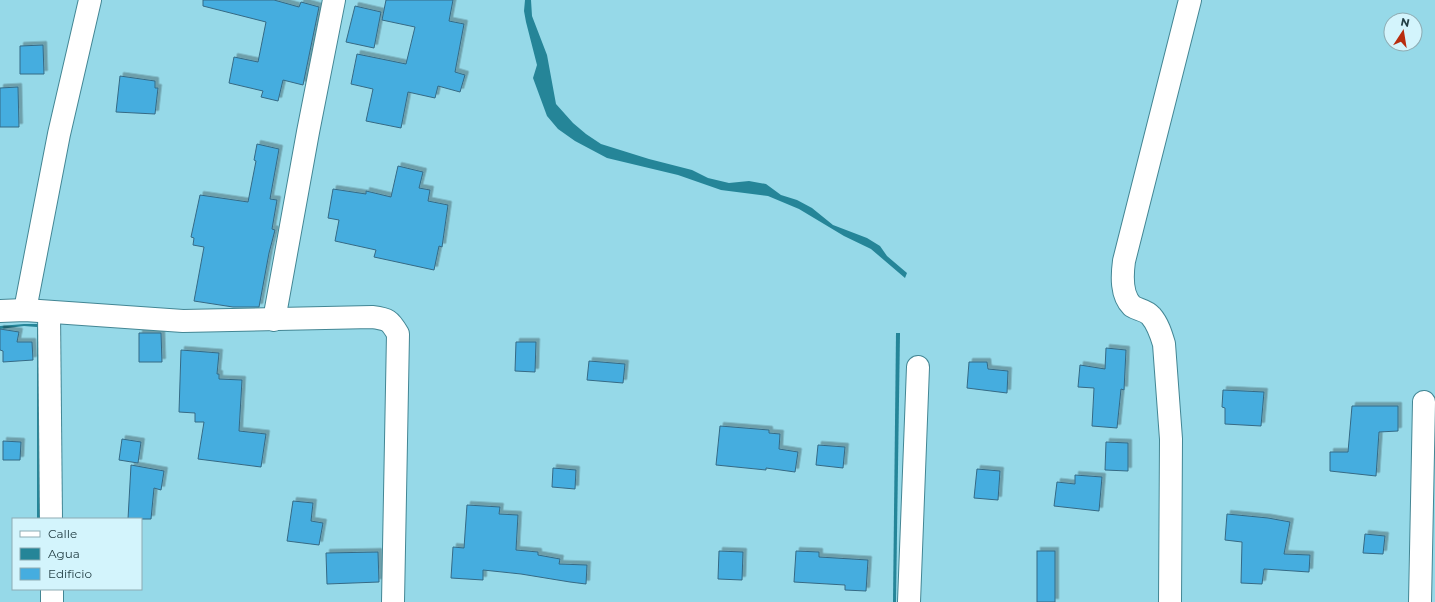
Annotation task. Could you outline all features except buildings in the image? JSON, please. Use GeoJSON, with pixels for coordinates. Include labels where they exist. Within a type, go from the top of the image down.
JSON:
{"type":"FeatureCollection","features":[{"type":"Feature","properties":{"kind":"street"},"geometry":{"type":"LineString","coordinates":[[25,310],[59,134],[90,0]]}},
{"type":"Feature","properties":{"kind":"street"},"geometry":{"type":"LineString","coordinates":[[274,320],[308,132],[334,0]]}},
{"type":"Feature","properties":{"kind":"street"},"geometry":{"type":"LineString","coordinates":[[1170,602],[1171,439],[1164,344],[1161,331],[1150,315],[1144,310],[1133,306],[1127,298],[1123,285],[1122,274],[1190,0]]}},
{"type":"Feature","properties":{"kind":"street"},"geometry":{"type":"LineString","coordinates":[[0,311],[25,310],[183,321],[372,317],[386,319],[393,325],[398,334],[393,602]]}},
{"type":"Feature","properties":{"kind":"street"},"geometry":{"type":"LineString","coordinates":[[49,312],[51,518]]}},
{"type":"Feature","properties":{"kind":"street"},"geometry":{"type":"LineString","coordinates":[[910,602],[918,367]]}},
{"type":"Feature","properties":{"kind":"street"},"geometry":{"type":"LineString","coordinates":[[1420,602],[1424,402]]}},
{"type":"Feature","properties":{"kind":"street"},"geometry":{"type":"LineString","coordinates":[[52,590],[52,602]]}},
{"type":"Feature","properties":{"kind":"water"},"geometry":{"type":"Polygon","coordinates":[[[525,0],[531,0],[532,16],[547,55],[556,104],[573,123],[586,134],[601,144],[649,159],[692,170],[708,178],[729,183],[749,181],[766,184],[781,195],[797,200],[812,208],[833,225],[867,238],[880,246],[887,256],[907,273],[905,278],[871,249],[844,236],[799,209],[768,196],[721,190],[678,175],[607,158],[575,141],[558,129],[547,116],[533,78],[537,65],[526,22],[524,11],[525,0]]]}},
{"type":"Feature","properties":{"kind":"water"},"geometry":{"type":"Polygon","coordinates":[[[40,324],[39,518],[37,518],[37,327],[24,326],[0,329],[0,326],[40,324]]]}},
{"type":"Feature","properties":{"kind":"water"},"geometry":{"type":"Polygon","coordinates":[[[896,333],[900,333],[896,602],[893,602],[896,333]]]}}]}
